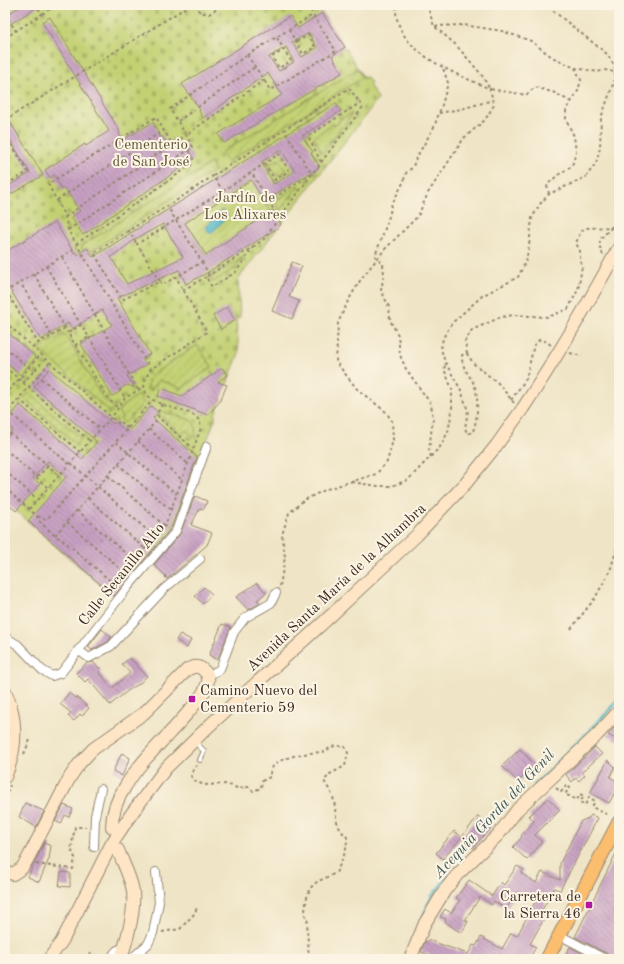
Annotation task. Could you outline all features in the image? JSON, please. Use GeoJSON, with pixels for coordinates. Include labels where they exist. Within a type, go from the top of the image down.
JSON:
{"type":"FeatureCollection","features":[{"type":"Feature","properties":{"kind":"main road"},"geometry":{"type":"LineString","coordinates":[[547,959],[616,823]]}},
{"type":"Feature","properties":{"kind":"street","name":"Avenida Santa María de la Alhambra"},"geometry":{"type":"LineString","coordinates":[[49,959],[62,941],[101,862],[122,828],[158,779],[194,741],[417,535],[466,483],[522,410],[568,337],[619,247]]}},
{"type":"Feature","properties":{"kind":"street","name":"Calle Secanillo Alto"},"geometry":{"type":"LineString","coordinates":[[5,637],[18,644],[42,670],[52,676],[61,673],[127,588],[176,531],[207,446]]}},
{"type":"Feature","properties":{"kind":"street"},"geometry":{"type":"LineString","coordinates":[[78,650],[89,658],[111,646],[164,589],[200,559]]}},
{"type":"Feature","properties":{"kind":"street"},"geometry":{"type":"LineString","coordinates":[[208,676],[220,669],[234,632],[245,618],[272,603],[276,593]]}},
{"type":"Feature","properties":{"kind":"street"},"geometry":{"type":"LineString","coordinates":[[5,872],[13,874],[22,868],[70,777],[85,757],[93,749],[144,713],[188,669],[193,666],[199,667],[205,671],[208,676],[208,683],[198,700],[126,785],[112,816],[112,827]]}},
{"type":"Feature","properties":{"kind":"street"},"geometry":{"type":"LineString","coordinates":[[5,691],[13,714],[14,727],[12,756],[5,777]]}},
{"type":"Feature","properties":{"kind":"street"},"geometry":{"type":"LineString","coordinates":[[410,959],[425,923],[456,875],[498,835],[518,809],[597,735],[619,711]]}},
{"type":"Feature","properties":{"kind":"street"},"geometry":{"type":"LineString","coordinates":[[94,847],[95,816],[101,789]]}},
{"type":"Feature","properties":{"kind":"street"},"geometry":{"type":"LineString","coordinates":[[118,850],[130,882],[133,899],[133,908],[125,956]]}},
{"type":"Feature","properties":{"kind":"street"},"geometry":{"type":"LineString","coordinates":[[125,956],[148,944],[153,933],[160,902],[156,872]]}},
{"type":"Feature","properties":{"kind":"street"},"geometry":{"type":"LineString","coordinates":[[559,935],[605,959]]}},
{"type":"Feature","properties":{"kind":"street"},"geometry":{"type":"LineString","coordinates":[[111,959],[114,952],[120,949],[125,956]]}},
{"type":"Feature","properties":{"kind":"lane"},"geometry":{"type":"LineString","coordinates":[[194,741],[204,751],[200,760]]}},
{"type":"Feature","properties":{"kind":"path"},"geometry":{"type":"LineString","coordinates":[[36,5],[42,14]]}},
{"type":"Feature","properties":{"kind":"path"},"geometry":{"type":"LineString","coordinates":[[5,38],[56,5]]}},
{"type":"Feature","properties":{"kind":"path"},"geometry":{"type":"LineString","coordinates":[[5,120],[190,5]]}},
{"type":"Feature","properties":{"kind":"path"},"geometry":{"type":"LineString","coordinates":[[194,5],[200,12],[209,14],[223,5]]}},
{"type":"Feature","properties":{"kind":"path"},"geometry":{"type":"LineString","coordinates":[[247,55],[270,90],[336,50],[308,5]]}},
{"type":"Feature","properties":{"kind":"path"},"geometry":{"type":"LineString","coordinates":[[396,5],[396,14],[402,34],[419,52],[444,68],[490,89],[526,95],[535,87],[555,93],[570,102]]}},
{"type":"Feature","properties":{"kind":"path"},"geometry":{"type":"LineString","coordinates":[[276,593],[280,585],[285,557],[282,535],[289,514],[304,500],[351,481],[376,474],[387,462],[393,440],[392,421],[386,412],[357,389],[336,362],[338,323],[348,301],[361,279],[385,249],[418,216],[428,193],[464,138],[486,120],[494,104],[490,89],[481,74],[456,45],[434,26],[427,5]]}},
{"type":"Feature","properties":{"kind":"path"},"geometry":{"type":"LineString","coordinates":[[468,354],[462,355],[462,362],[475,386],[478,411],[476,427],[472,433],[467,433],[465,428],[468,411],[461,390],[446,363],[441,349],[443,338],[452,323],[482,296],[518,277],[526,261],[532,218],[540,204],[549,194],[586,177],[596,163],[600,148],[601,118],[615,79],[615,67],[607,54],[546,5]]}},
{"type":"Feature","properties":{"kind":"path"},"geometry":{"type":"LineString","coordinates":[[5,14],[16,31]]}},
{"type":"Feature","properties":{"kind":"path"},"geometry":{"type":"LineString","coordinates":[[68,230],[193,147],[170,109],[247,55],[313,15]]}},
{"type":"Feature","properties":{"kind":"path"},"geometry":{"type":"LineString","coordinates":[[434,26],[463,25],[502,31],[531,41],[552,57],[575,68],[598,72],[604,70],[615,72]]}},
{"type":"Feature","properties":{"kind":"path"},"geometry":{"type":"LineString","coordinates":[[289,30],[296,42],[303,54],[315,46],[309,35],[296,42]]}},
{"type":"Feature","properties":{"kind":"path"},"geometry":{"type":"LineString","coordinates":[[276,37],[291,61],[279,68],[272,57],[284,50]]}},
{"type":"Feature","properties":{"kind":"path"},"geometry":{"type":"LineString","coordinates":[[178,121],[255,67]]}},
{"type":"Feature","properties":{"kind":"path"},"geometry":{"type":"LineString","coordinates":[[431,457],[429,450],[433,418],[431,404],[406,369],[400,355],[398,335],[390,320],[388,308],[381,290],[384,275],[383,264],[375,256],[387,223],[391,206],[403,183],[406,173],[413,167],[415,160],[434,127],[448,83],[444,68]]}},
{"type":"Feature","properties":{"kind":"path"},"geometry":{"type":"LineString","coordinates":[[549,194],[547,185],[558,175],[572,166],[576,152],[574,136],[566,120],[566,110],[578,91],[581,80],[575,68]]}},
{"type":"Feature","properties":{"kind":"path"},"geometry":{"type":"LineString","coordinates":[[65,217],[264,80]]}},
{"type":"Feature","properties":{"kind":"path"},"geometry":{"type":"LineString","coordinates":[[160,281],[122,300],[94,252],[168,206],[349,88],[363,107],[264,239],[206,277],[183,290]]}},
{"type":"Feature","properties":{"kind":"path"},"geometry":{"type":"LineString","coordinates":[[439,113],[461,109],[493,100]]}},
{"type":"Feature","properties":{"kind":"path"},"geometry":{"type":"LineString","coordinates":[[321,162],[308,136],[360,103]]}},
{"type":"Feature","properties":{"kind":"path"},"geometry":{"type":"LineString","coordinates":[[150,369],[68,230],[65,217],[48,184],[156,117],[172,144]]}},
{"type":"Feature","properties":{"kind":"path"},"geometry":{"type":"LineString","coordinates":[[57,200],[164,130]]}},
{"type":"Feature","properties":{"kind":"path"},"geometry":{"type":"LineString","coordinates":[[284,130],[312,174]]}},
{"type":"Feature","properties":{"kind":"path"},"geometry":{"type":"LineString","coordinates":[[5,134],[28,172],[5,185]]}},
{"type":"Feature","properties":{"kind":"path"},"geometry":{"type":"LineString","coordinates":[[137,244],[223,191],[264,163],[279,154],[290,171],[275,180],[264,163]]}},
{"type":"Feature","properties":{"kind":"path"},"geometry":{"type":"LineString","coordinates":[[65,328],[38,343],[6,291],[62,257],[194,163]]}},
{"type":"Feature","properties":{"kind":"path"},"geometry":{"type":"LineString","coordinates":[[251,172],[279,218]]}},
{"type":"Feature","properties":{"kind":"path"},"geometry":{"type":"LineString","coordinates":[[269,201],[312,174]]}},
{"type":"Feature","properties":{"kind":"path"},"geometry":{"type":"LineString","coordinates":[[213,176],[223,191]]}},
{"type":"Feature","properties":{"kind":"path"},"geometry":{"type":"LineString","coordinates":[[168,206],[209,275]]}},
{"type":"Feature","properties":{"kind":"path"},"geometry":{"type":"LineString","coordinates":[[604,256],[599,245],[601,238],[619,220]]}},
{"type":"Feature","properties":{"kind":"path"},"geometry":{"type":"LineString","coordinates":[[522,410],[511,400],[498,383],[474,364],[468,354],[465,341],[472,330],[501,317],[514,315],[548,317],[568,309],[578,290],[582,267],[580,251],[576,243],[581,231],[586,228],[612,227]]}},
{"type":"Feature","properties":{"kind":"path"},"geometry":{"type":"LineString","coordinates":[[128,230],[162,285],[202,262]]}},
{"type":"Feature","properties":{"kind":"path"},"geometry":{"type":"LineString","coordinates":[[206,277],[212,287],[236,272],[253,247]]}},
{"type":"Feature","properties":{"kind":"path"},"geometry":{"type":"LineString","coordinates":[[62,257],[138,390]]}},
{"type":"Feature","properties":{"kind":"path"},"geometry":{"type":"LineString","coordinates":[[46,266],[125,398]]}},
{"type":"Feature","properties":{"kind":"path"},"geometry":{"type":"LineString","coordinates":[[34,274],[108,400],[118,408]]}},
{"type":"Feature","properties":{"kind":"path"},"geometry":{"type":"LineString","coordinates":[[37,516],[38,520],[55,536],[64,541],[114,584],[165,526],[201,428],[199,420],[193,415],[153,400],[146,394],[144,387],[150,369],[207,332],[176,278]]}},
{"type":"Feature","properties":{"kind":"path"},"geometry":{"type":"LineString","coordinates":[[20,282],[52,336]]}},
{"type":"Feature","properties":{"kind":"path"},"geometry":{"type":"LineString","coordinates":[[5,322],[111,417],[120,424],[121,422],[128,428]]}},
{"type":"Feature","properties":{"kind":"path"},"geometry":{"type":"LineString","coordinates":[[68,333],[81,325]]}},
{"type":"Feature","properties":{"kind":"path"},"geometry":{"type":"LineString","coordinates":[[75,345],[89,337]]}},
{"type":"Feature","properties":{"kind":"path"},"geometry":{"type":"LineString","coordinates":[[511,400],[526,378],[534,345],[539,340],[545,341],[552,346]]}},
{"type":"Feature","properties":{"kind":"path"},"geometry":{"type":"LineString","coordinates":[[5,347],[100,429]]}},
{"type":"Feature","properties":{"kind":"path"},"geometry":{"type":"LineString","coordinates":[[570,353],[582,356]]}},
{"type":"Feature","properties":{"kind":"path"},"geometry":{"type":"LineString","coordinates":[[5,395],[41,354]]}},
{"type":"Feature","properties":{"kind":"path"},"geometry":{"type":"LineString","coordinates":[[23,383],[46,358]]}},
{"type":"Feature","properties":{"kind":"path"},"geometry":{"type":"LineString","coordinates":[[5,415],[50,362]]}},
{"type":"Feature","properties":{"kind":"path"},"geometry":{"type":"LineString","coordinates":[[351,481],[377,486],[392,486],[408,480],[440,447],[448,432],[452,411],[452,389],[444,369],[446,363]]}},
{"type":"Feature","properties":{"kind":"path"},"geometry":{"type":"LineString","coordinates":[[5,366],[90,441]]}},
{"type":"Feature","properties":{"kind":"path"},"geometry":{"type":"LineString","coordinates":[[5,387],[9,390]]}},
{"type":"Feature","properties":{"kind":"path"},"geometry":{"type":"LineString","coordinates":[[29,509],[111,417],[125,398],[144,387]]}},
{"type":"Feature","properties":{"kind":"path"},"geometry":{"type":"LineString","coordinates":[[19,399],[80,452]]}},
{"type":"Feature","properties":{"kind":"path"},"geometry":{"type":"LineString","coordinates":[[5,488],[37,516],[47,519],[153,400]]}},
{"type":"Feature","properties":{"kind":"path"},"geometry":{"type":"LineString","coordinates":[[55,536],[159,418],[158,414],[162,404]]}},
{"type":"Feature","properties":{"kind":"path"},"geometry":{"type":"LineString","coordinates":[[8,411],[86,476],[155,537]]}},
{"type":"Feature","properties":{"kind":"path"},"geometry":{"type":"LineString","coordinates":[[159,418],[182,436],[194,448]]}},
{"type":"Feature","properties":{"kind":"path"},"geometry":{"type":"LineString","coordinates":[[149,429],[188,464]]}},
{"type":"Feature","properties":{"kind":"path"},"geometry":{"type":"LineString","coordinates":[[5,430],[59,476]]}},
{"type":"Feature","properties":{"kind":"path"},"geometry":{"type":"LineString","coordinates":[[138,441],[182,480]]}},
{"type":"Feature","properties":{"kind":"path"},"geometry":{"type":"LineString","coordinates":[[116,442],[176,494]]}},
{"type":"Feature","properties":{"kind":"path"},"geometry":{"type":"LineString","coordinates":[[5,449],[48,488]]}},
{"type":"Feature","properties":{"kind":"path"},"geometry":{"type":"LineString","coordinates":[[118,464],[171,510]]}},
{"type":"Feature","properties":{"kind":"path"},"geometry":{"type":"LineString","coordinates":[[37,477],[48,466]]}},
{"type":"Feature","properties":{"kind":"path"},"geometry":{"type":"LineString","coordinates":[[5,471],[37,500]]}},
{"type":"Feature","properties":{"kind":"path"},"geometry":{"type":"LineString","coordinates":[[108,476],[165,526]]}},
{"type":"Feature","properties":{"kind":"path"},"geometry":{"type":"LineString","coordinates":[[88,498],[145,549]]}},
{"type":"Feature","properties":{"kind":"path"},"geometry":{"type":"LineString","coordinates":[[77,510],[134,561]]}},
{"type":"Feature","properties":{"kind":"path"},"geometry":{"type":"LineString","coordinates":[[67,522],[124,572]]}},
{"type":"Feature","properties":{"kind":"path"},"geometry":{"type":"LineString","coordinates":[[571,629],[595,598],[610,571],[619,541]]}},
{"type":"Feature","properties":{"kind":"path"},"geometry":{"type":"LineString","coordinates":[[200,760],[191,776],[195,781],[204,785],[227,784],[237,788],[249,787],[253,790],[261,788],[262,781],[270,777],[272,768],[277,762],[289,757],[311,752],[326,752],[330,747],[337,745],[345,747],[348,753],[345,766],[330,774],[324,781],[333,798],[334,809],[337,815],[337,824],[340,830],[347,837],[345,854],[336,873],[314,883],[307,891],[304,915],[308,922],[306,929],[309,943],[307,959]]}},
{"type":"Feature","properties":{"kind":"path"},"geometry":{"type":"LineString","coordinates":[[558,790],[561,792],[568,785],[570,788],[565,794],[576,800],[580,794],[584,796],[580,802],[585,805],[589,797],[595,801],[592,807],[616,823]]}},
{"type":"Feature","properties":{"kind":"path"},"geometry":{"type":"LineString","coordinates":[[32,863],[73,869],[75,858],[70,849],[75,827],[87,827]]}},
{"type":"Feature","properties":{"kind":"path"},"geometry":{"type":"LineString","coordinates":[[153,933],[180,929],[195,912],[197,907]]}},
{"type":"Feature","properties":{"kind":"path"},"geometry":{"type":"LineString","coordinates":[[86,959],[88,954],[91,953],[96,959]]}},
{"type":"Feature","properties":{"kind":"green space","name":"Cementerio de San José"},"geometry":{"type":"Polygon","coordinates":[[[5,5],[317,5],[364,78],[367,77],[371,83],[369,85],[378,99],[238,279],[240,317],[236,319],[239,353],[173,530],[114,597],[5,501],[5,5]]]}},
{"type":"Feature","properties":{"kind":"green space"},"geometry":{"type":"Polygon","coordinates":[[[358,69],[362,78],[227,162],[222,152],[358,69]]]}},
{"type":"Feature","properties":{"kind":"green space"},"geometry":{"type":"Polygon","coordinates":[[[352,113],[333,140],[332,139],[323,152],[321,152],[316,140],[313,140],[315,136],[334,124],[339,123],[338,121],[352,113]]]}},
{"type":"Feature","properties":{"kind":"green space"},"geometry":{"type":"Polygon","coordinates":[[[279,159],[286,171],[277,176],[269,164],[279,159]]]}},
{"type":"Feature","properties":{"kind":"green space"},"geometry":{"type":"Polygon","coordinates":[[[211,163],[215,170],[90,252],[87,248],[83,251],[81,246],[211,163]]]}},
{"type":"Feature","properties":{"kind":"green space","name":"Jardín de Los Alixares"},"geometry":{"type":"Polygon","coordinates":[[[251,180],[271,212],[206,255],[185,223],[251,180]]]}},
{"type":"Feature","properties":{"kind":"green space"},"geometry":{"type":"Polygon","coordinates":[[[300,184],[280,210],[275,201],[300,184]]]}},
{"type":"Feature","properties":{"kind":"green space"},"geometry":{"type":"Polygon","coordinates":[[[243,257],[234,269],[213,282],[210,278],[243,257]]]}},
{"type":"Feature","properties":{"kind":"green space"},"geometry":{"type":"Polygon","coordinates":[[[65,334],[103,399],[115,407],[111,413],[38,348],[65,334]]]}},
{"type":"Feature","properties":{"kind":"green space"},"geometry":{"type":"Polygon","coordinates":[[[197,345],[212,367],[182,388],[159,380],[151,391],[148,386],[148,379],[153,374],[197,345]]]}},
{"type":"Feature","properties":{"kind":"green space"},"geometry":{"type":"Polygon","coordinates":[[[29,393],[81,438],[76,444],[24,398],[29,393]]]}},
{"type":"Feature","properties":{"kind":"green space"},"geometry":{"type":"Polygon","coordinates":[[[139,394],[143,403],[125,423],[120,419],[122,417],[118,412],[120,408],[139,394]]]}},
{"type":"Feature","properties":{"kind":"green space"},"geometry":{"type":"Polygon","coordinates":[[[162,411],[191,420],[196,427],[195,433],[190,439],[187,439],[191,434],[186,430],[182,435],[159,414],[162,411]]]}},
{"type":"Feature","properties":{"kind":"water"},"geometry":{"type":"Polygon","coordinates":[[[222,210],[228,216],[211,234],[205,228],[222,210]]]}},
{"type":"Feature","properties":{"kind":"building"},"geometry":{"type":"Polygon","coordinates":[[[22,5],[41,5],[5,27],[5,16],[22,5]]]}},
{"type":"Feature","properties":{"kind":"building"},"geometry":{"type":"Polygon","coordinates":[[[322,13],[345,47],[332,56],[342,73],[224,143],[218,134],[282,95],[268,73],[203,118],[199,111],[200,110],[182,84],[290,16],[298,28],[322,13]],[[309,33],[292,42],[302,57],[317,48],[309,33]],[[286,47],[269,57],[279,71],[294,62],[286,47]]]}},
{"type":"Feature","properties":{"kind":"building"},"geometry":{"type":"Polygon","coordinates":[[[50,17],[119,130],[121,141],[153,122],[160,137],[162,136],[171,149],[183,141],[194,159],[83,235],[71,217],[80,211],[65,188],[62,190],[54,175],[50,178],[45,170],[85,144],[86,146],[109,131],[42,22],[50,17]]]}},
{"type":"Feature","properties":{"kind":"building"},"geometry":{"type":"Polygon","coordinates":[[[336,103],[341,111],[302,136],[313,152],[311,153],[320,167],[264,201],[251,180],[185,223],[206,255],[273,210],[281,224],[279,227],[205,274],[186,284],[179,270],[117,298],[150,354],[142,359],[146,365],[127,376],[134,387],[127,385],[119,390],[120,392],[112,396],[81,344],[112,325],[103,311],[102,310],[72,329],[68,323],[41,340],[5,281],[5,252],[55,222],[74,253],[75,252],[77,255],[87,248],[93,257],[336,103]],[[281,150],[261,162],[274,184],[295,171],[281,150]],[[163,224],[132,241],[111,257],[127,284],[183,257],[163,224]]]}},
{"type":"Feature","properties":{"kind":"building"},"geometry":{"type":"Polygon","coordinates":[[[5,114],[43,175],[5,198],[5,188],[30,173],[5,131],[5,114]]]}},
{"type":"Feature","properties":{"kind":"building"},"geometry":{"type":"Polygon","coordinates":[[[292,262],[302,266],[289,297],[299,301],[292,319],[272,311],[292,262]]]}},
{"type":"Feature","properties":{"kind":"building"},"geometry":{"type":"Polygon","coordinates":[[[227,307],[235,320],[221,329],[213,316],[227,307]]]}},
{"type":"Feature","properties":{"kind":"building"},"geometry":{"type":"Polygon","coordinates":[[[5,330],[36,357],[20,375],[5,362],[5,330]]]}},
{"type":"Feature","properties":{"kind":"building"},"geometry":{"type":"Polygon","coordinates":[[[222,368],[227,375],[218,382],[227,385],[220,401],[208,415],[158,396],[161,388],[182,396],[222,368]]]}},
{"type":"Feature","properties":{"kind":"building"},"geometry":{"type":"Polygon","coordinates":[[[49,369],[113,424],[115,422],[128,432],[151,406],[158,412],[153,418],[197,457],[171,528],[114,596],[28,521],[66,477],[48,461],[33,478],[40,484],[16,511],[5,501],[5,440],[13,430],[5,424],[5,412],[10,417],[20,405],[82,459],[97,442],[34,387],[49,369]]]}},
{"type":"Feature","properties":{"kind":"building"},"geometry":{"type":"Polygon","coordinates":[[[195,496],[207,501],[204,509],[200,508],[191,525],[212,533],[207,545],[167,579],[165,577],[166,576],[154,565],[180,534],[195,496]]]}},
{"type":"Feature","properties":{"kind":"building"},"geometry":{"type":"Polygon","coordinates":[[[257,583],[266,593],[257,600],[260,603],[248,610],[236,597],[257,583]]]}},
{"type":"Feature","properties":{"kind":"building"},"geometry":{"type":"Polygon","coordinates":[[[204,587],[212,594],[203,604],[195,596],[204,587]]]}},
{"type":"Feature","properties":{"kind":"building"},"geometry":{"type":"Polygon","coordinates":[[[222,624],[231,627],[217,660],[209,655],[222,624]]]}},
{"type":"Feature","properties":{"kind":"building"},"geometry":{"type":"Polygon","coordinates":[[[102,629],[111,637],[108,642],[92,650],[88,647],[102,629]]]}},
{"type":"Feature","properties":{"kind":"building"},"geometry":{"type":"Polygon","coordinates":[[[180,634],[191,640],[187,648],[176,640],[180,634]]]}},
{"type":"Feature","properties":{"kind":"building"},"geometry":{"type":"Polygon","coordinates":[[[130,658],[147,676],[139,684],[130,689],[110,705],[88,679],[85,682],[76,673],[87,663],[93,662],[101,670],[99,672],[112,688],[130,673],[122,664],[130,658]]]}},
{"type":"Feature","properties":{"kind":"building"},"geometry":{"type":"Polygon","coordinates":[[[69,693],[75,698],[77,697],[89,708],[82,716],[80,714],[74,721],[68,716],[71,713],[60,704],[69,693]]]}},
{"type":"Feature","properties":{"kind":"building"},"geometry":{"type":"Polygon","coordinates":[[[619,722],[619,741],[608,735],[619,722]]]}},
{"type":"Feature","properties":{"kind":"building"},"geometry":{"type":"Polygon","coordinates":[[[595,747],[602,754],[582,772],[585,775],[579,781],[576,778],[572,782],[566,775],[595,747]]]}},
{"type":"Feature","properties":{"kind":"building"},"geometry":{"type":"Polygon","coordinates":[[[520,749],[535,765],[518,782],[502,766],[520,749]]]}},
{"type":"Feature","properties":{"kind":"building"},"geometry":{"type":"Polygon","coordinates":[[[122,753],[130,758],[122,776],[113,771],[122,753]]]}},
{"type":"Feature","properties":{"kind":"building"},"geometry":{"type":"Polygon","coordinates":[[[608,760],[615,767],[610,777],[619,782],[619,785],[609,803],[590,793],[608,760]]]}},
{"type":"Feature","properties":{"kind":"building"},"geometry":{"type":"Polygon","coordinates":[[[548,798],[560,810],[535,835],[542,842],[527,860],[513,847],[534,821],[529,816],[548,798]]]}},
{"type":"Feature","properties":{"kind":"building"},"geometry":{"type":"Polygon","coordinates":[[[25,803],[44,811],[36,827],[19,817],[25,803]]]}},
{"type":"Feature","properties":{"kind":"building"},"geometry":{"type":"Polygon","coordinates":[[[64,805],[73,809],[69,817],[65,815],[61,824],[55,821],[64,805]]]}},
{"type":"Feature","properties":{"kind":"building"},"geometry":{"type":"Polygon","coordinates":[[[591,815],[598,818],[559,892],[559,890],[554,888],[541,912],[546,915],[530,944],[536,947],[529,959],[428,959],[429,955],[421,952],[425,941],[427,942],[428,940],[468,954],[473,945],[476,946],[481,937],[502,949],[511,933],[517,936],[536,900],[517,892],[506,909],[494,901],[492,905],[480,897],[465,920],[468,921],[462,933],[445,921],[446,919],[440,917],[445,909],[451,913],[460,900],[456,898],[469,880],[492,896],[501,882],[504,885],[517,866],[524,870],[521,873],[536,883],[542,872],[560,880],[560,863],[581,821],[589,818],[591,815]]]}},
{"type":"Feature","properties":{"kind":"building"},"geometry":{"type":"Polygon","coordinates":[[[478,816],[491,827],[473,848],[462,837],[478,816]]]}},
{"type":"Feature","properties":{"kind":"building"},"geometry":{"type":"Polygon","coordinates":[[[454,831],[462,837],[443,859],[436,853],[454,831]]]}},
{"type":"Feature","properties":{"kind":"building"},"geometry":{"type":"Polygon","coordinates":[[[44,843],[51,846],[49,859],[39,882],[28,877],[44,843]]]}},
{"type":"Feature","properties":{"kind":"building"},"geometry":{"type":"Polygon","coordinates":[[[619,847],[619,959],[610,959],[608,954],[575,937],[619,847]]]}},
{"type":"Feature","properties":{"kind":"building"},"geometry":{"type":"Polygon","coordinates":[[[61,872],[70,873],[70,887],[59,886],[61,872]]]}},
{"type":"Feature","properties":{"kind":"building"},"geometry":{"type":"Polygon","coordinates":[[[570,947],[593,959],[563,959],[570,947]]]}},
{"type":"Feature","properties":{"kind":"waterway","name":"Acequia Gorda del Genil"},"geometry":{"type":"LineString","coordinates":[[535,785],[609,711],[619,698]]}},
{"type":"Feature","properties":{"kind":"waterway","name":"Acequia Gorda del Genil"},"geometry":{"type":"LineString","coordinates":[[424,914],[432,896],[449,876]]}},
{"type":"Feature","properties":{"kind":"place","name":"Camino Nuevo del Cementerio 59"},"geometry":{"type":"Point","coordinates":[192,699]}},
{"type":"Feature","properties":{"kind":"place","name":"Carretera de la Sierra 46"},"geometry":{"type":"Point","coordinates":[589,905]}}]}
